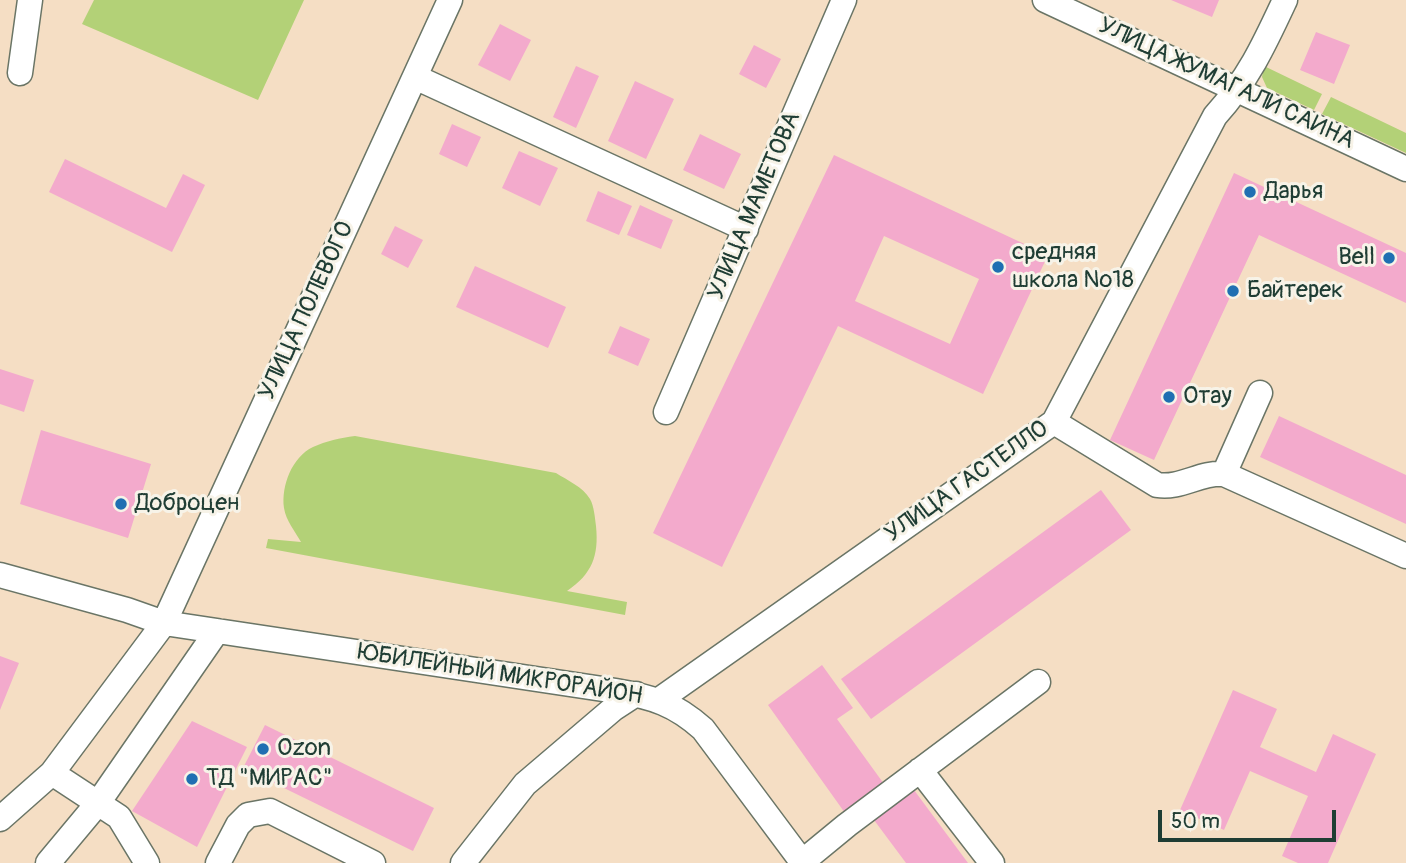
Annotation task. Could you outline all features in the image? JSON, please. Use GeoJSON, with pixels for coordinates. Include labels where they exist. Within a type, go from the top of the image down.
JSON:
{"type":"FeatureCollection","features":[{"type":"Feature","properties":{"kind":"street"},"geometry":{"type":"LineString","coordinates":[[20,73],[30,0]]}},
{"type":"Feature","properties":{"kind":"street","name":"УЛИЦА ПОЛЕВОГО"},"geometry":{"type":"LineString","coordinates":[[0,819],[52,773],[164,623],[450,0]]}},
{"type":"Feature","properties":{"kind":"street","name":"УЛИЦА МАМЕТОВА"},"geometry":{"type":"LineString","coordinates":[[666,412],[844,0]]}},
{"type":"Feature","properties":{"kind":"street","name":"УЛИЦА ЖУМАГАЛИ САИНА"},"geometry":{"type":"LineString","coordinates":[[1045,0],[1406,169]]}},
{"type":"Feature","properties":{"kind":"street","name":"УЛИЦА ГАСТЕЛЛО"},"geometry":{"type":"LineString","coordinates":[[463,863],[526,785],[613,709],[648,697],[1054,422],[1215,116],[1238,90],[1259,58],[1286,0]]}},
{"type":"Feature","properties":{"kind":"street"},"geometry":{"type":"LineString","coordinates":[[415,77],[746,229]]}},
{"type":"Feature","properties":{"kind":"street"},"geometry":{"type":"LineString","coordinates":[[1224,474],[1260,393]]}},
{"type":"Feature","properties":{"kind":"street"},"geometry":{"type":"LineString","coordinates":[[1054,422],[1157,485],[1177,485],[1200,475],[1224,474],[1406,556]]}},
{"type":"Feature","properties":{"kind":"street","name":"ЮБИЛЕЙНЫЙ МИКРОРАЙОН"},"geometry":{"type":"LineString","coordinates":[[0,575],[164,623],[648,697],[684,712],[703,729],[803,862]]}},
{"type":"Feature","properties":{"kind":"street"},"geometry":{"type":"LineString","coordinates":[[48,863],[98,803],[217,631]]}},
{"type":"Feature","properties":{"kind":"street"},"geometry":{"type":"LineString","coordinates":[[803,862],[847,825],[1038,682]]}},
{"type":"Feature","properties":{"kind":"street"},"geometry":{"type":"LineString","coordinates":[[920,770],[992,863]]}},
{"type":"Feature","properties":{"kind":"street"},"geometry":{"type":"LineString","coordinates":[[52,773],[119,817],[147,863]]}},
{"type":"Feature","properties":{"kind":"street"},"geometry":{"type":"LineString","coordinates":[[218,863],[238,825],[248,815],[270,811],[373,863]]}},
{"type":"Feature","properties":{"kind":"green space"},"geometry":{"type":"Polygon","coordinates":[[[94,0],[304,0],[258,100],[82,24],[94,0]]]}},
{"type":"Feature","properties":{"kind":"green space"},"geometry":{"type":"Polygon","coordinates":[[[1264,66],[1322,94],[1314,110],[1267,88],[1262,77],[1264,66]]]}},
{"type":"Feature","properties":{"kind":"green space"},"geometry":{"type":"Polygon","coordinates":[[[1331,97],[1406,133],[1406,153],[1322,114],[1331,97]]]}},
{"type":"Feature","properties":{"kind":"green space"},"geometry":{"type":"Polygon","coordinates":[[[355,436],[556,473],[575,484],[590,499],[596,526],[596,546],[588,571],[567,591],[627,602],[625,615],[266,548],[268,539],[301,542],[284,508],[286,482],[299,458],[318,445],[355,436]]]}},
{"type":"Feature","properties":{"kind":"building"},"geometry":{"type":"Polygon","coordinates":[[[1171,0],[1219,0],[1212,17],[1171,0]]]}},
{"type":"Feature","properties":{"kind":"building"},"geometry":{"type":"Polygon","coordinates":[[[500,24],[531,40],[510,81],[478,65],[500,24]]]}},
{"type":"Feature","properties":{"kind":"building"},"geometry":{"type":"Polygon","coordinates":[[[1316,32],[1350,45],[1334,84],[1300,70],[1316,32]]]}},
{"type":"Feature","properties":{"kind":"building"},"geometry":{"type":"Polygon","coordinates":[[[754,45],[781,59],[766,88],[739,74],[754,45]]]}},
{"type":"Feature","properties":{"kind":"building"},"geometry":{"type":"Polygon","coordinates":[[[576,66],[599,76],[576,128],[553,117],[576,66]]]}},
{"type":"Feature","properties":{"kind":"building"},"geometry":{"type":"Polygon","coordinates":[[[635,81],[674,99],[646,159],[608,141],[635,81]]]}},
{"type":"Feature","properties":{"kind":"building"},"geometry":{"type":"Polygon","coordinates":[[[452,124],[481,137],[467,167],[439,154],[452,124]]]}},
{"type":"Feature","properties":{"kind":"building"},"geometry":{"type":"Polygon","coordinates":[[[700,134],[741,154],[724,189],[683,170],[700,134]]]}},
{"type":"Feature","properties":{"kind":"building"},"geometry":{"type":"Polygon","coordinates":[[[519,151],[558,168],[540,206],[502,188],[519,151]]]}},
{"type":"Feature","properties":{"kind":"building"},"geometry":{"type":"Polygon","coordinates":[[[834,155],[1048,255],[983,394],[838,326],[722,567],[653,533],[834,155]],[[884,236],[855,301],[950,344],[979,279],[884,236]]]}},
{"type":"Feature","properties":{"kind":"building"},"geometry":{"type":"Polygon","coordinates":[[[65,159],[166,208],[183,174],[205,185],[172,252],[49,192],[65,159]]]}},
{"type":"Feature","properties":{"kind":"building"},"geometry":{"type":"Polygon","coordinates":[[[1234,173],[1406,253],[1406,303],[1259,235],[1154,460],[1110,440],[1234,173]]]}},
{"type":"Feature","properties":{"kind":"building"},"geometry":{"type":"Polygon","coordinates":[[[598,191],[632,206],[619,235],[586,221],[598,191]]]}},
{"type":"Feature","properties":{"kind":"building"},"geometry":{"type":"Polygon","coordinates":[[[640,205],[673,220],[661,249],[627,235],[640,205]]]}},
{"type":"Feature","properties":{"kind":"building"},"geometry":{"type":"Polygon","coordinates":[[[395,226],[423,240],[408,268],[381,254],[395,226]]]}},
{"type":"Feature","properties":{"kind":"building"},"geometry":{"type":"Polygon","coordinates":[[[475,266],[566,307],[548,348],[456,307],[475,266]]]}},
{"type":"Feature","properties":{"kind":"building"},"geometry":{"type":"Polygon","coordinates":[[[620,326],[650,339],[638,366],[608,353],[620,326]]]}},
{"type":"Feature","properties":{"kind":"building"},"geometry":{"type":"Polygon","coordinates":[[[0,369],[34,380],[24,412],[0,404],[0,369]]]}},
{"type":"Feature","properties":{"kind":"building"},"geometry":{"type":"Polygon","coordinates":[[[1279,416],[1406,475],[1406,524],[1260,457],[1279,416]]]}},
{"type":"Feature","properties":{"kind":"building"},"geometry":{"type":"Polygon","coordinates":[[[41,430],[151,464],[128,538],[20,504],[41,430]]]}},
{"type":"Feature","properties":{"kind":"building"},"geometry":{"type":"Polygon","coordinates":[[[1101,490],[1131,530],[871,719],[841,679],[1101,490]]]}},
{"type":"Feature","properties":{"kind":"building"},"geometry":{"type":"Polygon","coordinates":[[[0,656],[19,663],[0,710],[0,656]]]}},
{"type":"Feature","properties":{"kind":"building"},"geometry":{"type":"Polygon","coordinates":[[[822,665],[853,708],[837,719],[884,784],[845,813],[768,705],[822,665]]]}},
{"type":"Feature","properties":{"kind":"building"},"geometry":{"type":"Polygon","coordinates":[[[1233,690],[1277,709],[1260,747],[1316,772],[1333,734],[1376,754],[1328,863],[1298,863],[1282,856],[1308,796],[1250,771],[1224,830],[1180,810],[1233,690]]]}},
{"type":"Feature","properties":{"kind":"building","name":"ТД \"МИРАС\""},"geometry":{"type":"Polygon","coordinates":[[[192,721],[247,747],[197,847],[132,811],[192,721]]]}},
{"type":"Feature","properties":{"kind":"building"},"geometry":{"type":"Polygon","coordinates":[[[265,725],[434,808],[413,851],[243,768],[265,725]]]}},
{"type":"Feature","properties":{"kind":"building"},"geometry":{"type":"Polygon","coordinates":[[[914,790],[968,863],[906,863],[874,820],[914,790]]]}},
{"type":"Feature","properties":{"kind":"place","name":"Дарья"},"geometry":{"type":"Point","coordinates":[1250,192]}},
{"type":"Feature","properties":{"kind":"place","name":"Bell"},"geometry":{"type":"Point","coordinates":[1389,258]}},
{"type":"Feature","properties":{"kind":"place","name":"средняя школа №18"},"geometry":{"type":"Point","coordinates":[998,267]}},
{"type":"Feature","properties":{"kind":"place","name":"Байтерек"},"geometry":{"type":"Point","coordinates":[1233,291]}},
{"type":"Feature","properties":{"kind":"place","name":"Отау"},"geometry":{"type":"Point","coordinates":[1169,397]}},
{"type":"Feature","properties":{"kind":"place","name":"Доброцен"},"geometry":{"type":"Point","coordinates":[121,504]}},
{"type":"Feature","properties":{"kind":"place","name":"Ozon"},"geometry":{"type":"Point","coordinates":[263,749]}},
{"type":"Feature","properties":{"kind":"place","name":"ТД \"МИРАС\""},"geometry":{"type":"Point","coordinates":[192,779]}}]}
